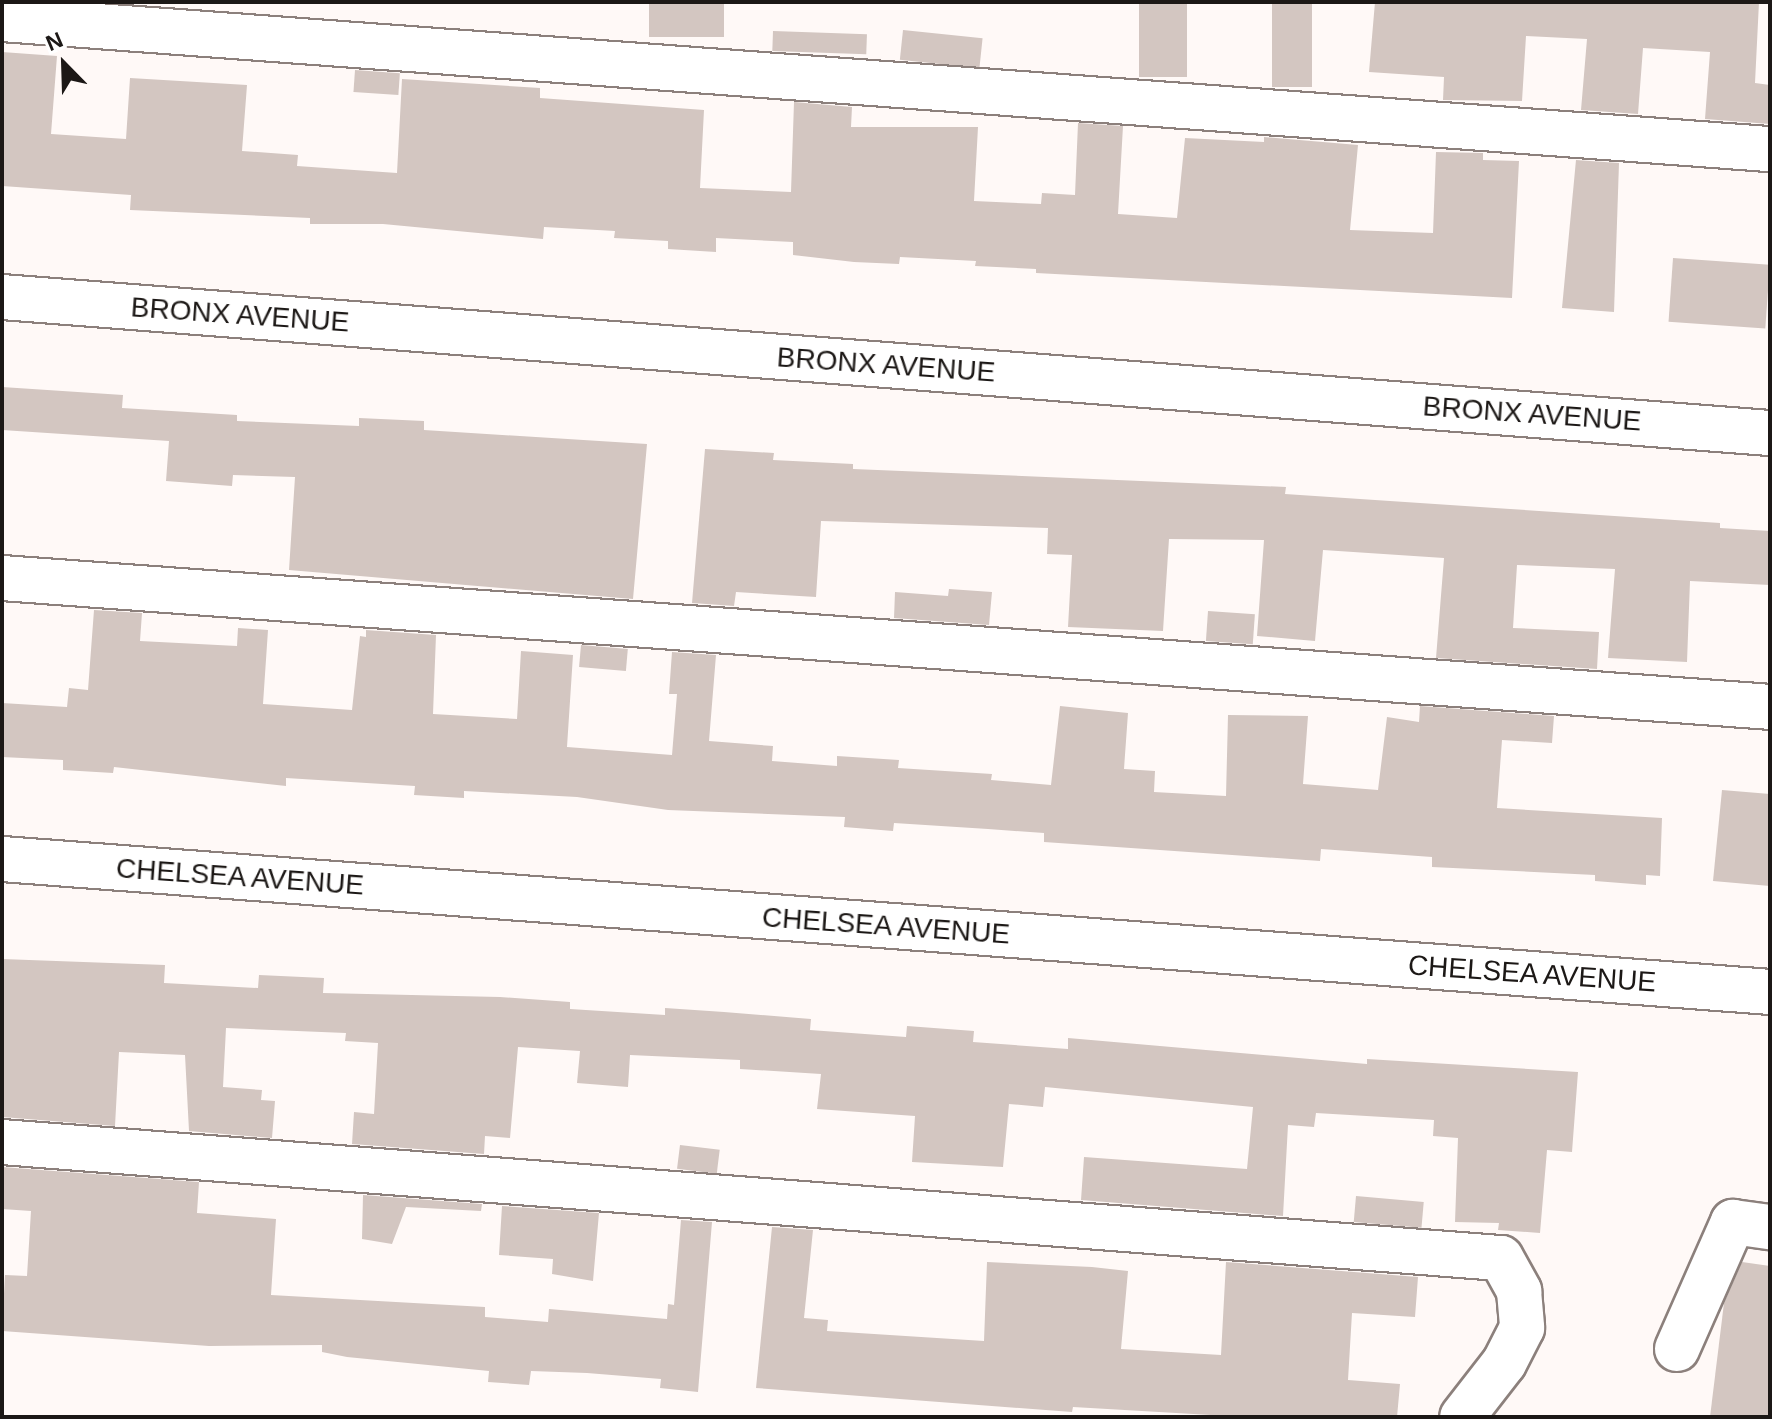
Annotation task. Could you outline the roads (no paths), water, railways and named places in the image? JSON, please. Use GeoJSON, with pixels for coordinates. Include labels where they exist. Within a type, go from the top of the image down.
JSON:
{"type":"FeatureCollection","features":[{"type":"Feature","properties":{"kind":"street"},"geometry":{"type":"LineString","coordinates":[[2,19],[1770,149]]}},
{"type":"Feature","properties":{"kind":"street","name":"BRONX AVENUE"},"geometry":{"type":"LineString","coordinates":[[2,297],[1770,433]]}},
{"type":"Feature","properties":{"kind":"street"},"geometry":{"type":"LineString","coordinates":[[2,578],[1770,707]]}},
{"type":"Feature","properties":{"kind":"street","name":"CHELSEA AVENUE"},"geometry":{"type":"LineString","coordinates":[[2,859],[1770,992]]}},
{"type":"Feature","properties":{"kind":"street"},"geometry":{"type":"LineString","coordinates":[[2,1142],[1501,1258],[1519,1291],[1522,1328],[1504,1363],[1462,1417]]}},
{"type":"Feature","properties":{"kind":"street"},"geometry":{"type":"LineString","coordinates":[[1677,1349],[1733,1222],[1770,1227]]}}]}
